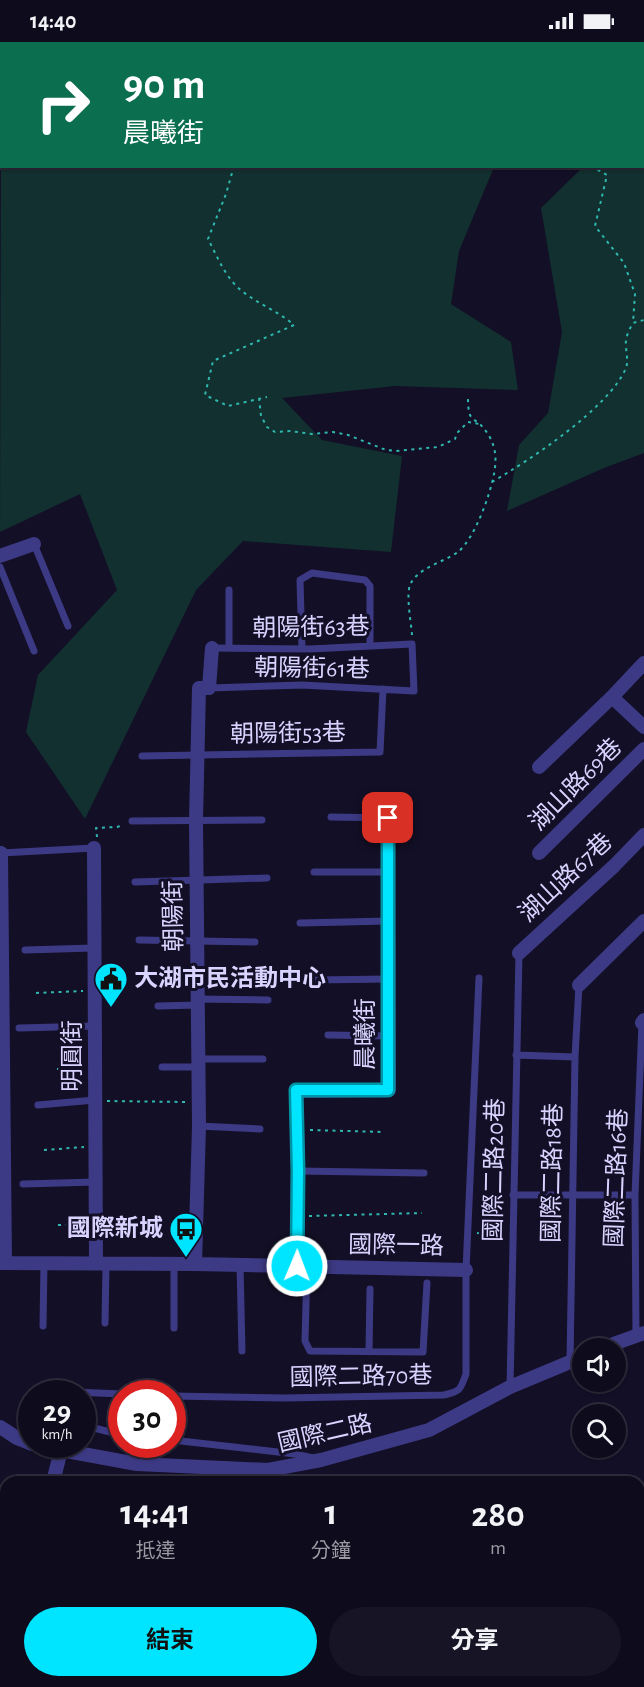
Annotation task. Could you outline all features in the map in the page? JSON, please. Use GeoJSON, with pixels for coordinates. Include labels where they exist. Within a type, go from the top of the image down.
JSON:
{"type":"FeatureCollection","features":[{"type":"Feature","properties":{"kind":"street"},"geometry":{"type":"LineString","coordinates":[[0,556],[34,544]]}},
{"type":"Feature","properties":{"kind":"street","name":"朝陽街"},"geometry":{"type":"LineString","coordinates":[[195,1264],[199,1126],[196,755],[200,688],[209,688],[212,648]]}},
{"type":"Feature","properties":{"kind":"street"},"geometry":{"type":"LineString","coordinates":[[539,767],[644,663]]}},
{"type":"Feature","properties":{"kind":"street"},"geometry":{"type":"LineString","coordinates":[[612,697],[644,727]]}},
{"type":"Feature","properties":{"kind":"street","name":"湖山路69巷"},"geometry":{"type":"LineString","coordinates":[[539,853],[644,749]]}},
{"type":"Feature","properties":{"kind":"street","name":"晨曦街"},"geometry":{"type":"LineString","coordinates":[[302,1266],[298,1216],[296,1090],[388,1090],[388,818]]}},
{"type":"Feature","properties":{"kind":"street","name":"湖山路67巷"},"geometry":{"type":"LineString","coordinates":[[519,953],[614,866],[644,835]]}},
{"type":"Feature","properties":{"kind":"street","name":"明圓街"},"geometry":{"type":"LineString","coordinates":[[94,848],[96,1222],[101,1264]]}},
{"type":"Feature","properties":{"kind":"street"},"geometry":{"type":"LineString","coordinates":[[1,853],[2,1263]]}},
{"type":"Feature","properties":{"kind":"street"},"geometry":{"type":"LineString","coordinates":[[579,985],[644,921]]}},
{"type":"Feature","properties":{"kind":"street","name":"國際一路"},"geometry":{"type":"LineString","coordinates":[[2,1263],[195,1264],[466,1270]]}},
{"type":"Feature","properties":{"kind":"street","name":"國際二路"},"geometry":{"type":"LineString","coordinates":[[96,1456],[137,1464],[268,1470],[321,1460],[429,1430],[510,1387],[572,1361]]}},
{"type":"Feature","properties":{"kind":"street"},"geometry":{"type":"LineString","coordinates":[[0,1427],[18,1438]]}},
{"type":"Feature","properties":{"kind":"street"},"geometry":{"type":"LineString","coordinates":[[55,1476],[60,1458]]}},
{"type":"Feature","properties":{"kind":"lane"},"geometry":{"type":"LineString","coordinates":[[34,544],[68,626]]}},
{"type":"Feature","properties":{"kind":"lane"},"geometry":{"type":"LineString","coordinates":[[0,567],[34,651]]}},
{"type":"Feature","properties":{"kind":"lane"},"geometry":{"type":"LineString","coordinates":[[302,649],[300,580],[312,573],[364,580],[369,586],[370,646]]}},
{"type":"Feature","properties":{"kind":"lane"},"geometry":{"type":"LineString","coordinates":[[229,590],[229,648]]}},
{"type":"Feature","properties":{"kind":"lane","name":"朝陽街63巷"},"geometry":{"type":"LineString","coordinates":[[212,648],[302,649],[412,644]]}},
{"type":"Feature","properties":{"kind":"lane","name":"朝陽街61巷"},"geometry":{"type":"LineString","coordinates":[[209,688],[302,686],[414,691],[412,644]]}},
{"type":"Feature","properties":{"kind":"lane","name":"朝陽街53巷"},"geometry":{"type":"LineString","coordinates":[[142,756],[381,752],[383,689]]}},
{"type":"Feature","properties":{"kind":"lane"},"geometry":{"type":"LineString","coordinates":[[331,817],[388,818]]}},
{"type":"Feature","properties":{"kind":"lane"},"geometry":{"type":"LineString","coordinates":[[132,821],[262,820]]}},
{"type":"Feature","properties":{"kind":"lane"},"geometry":{"type":"LineString","coordinates":[[1,853],[94,848]]}},
{"type":"Feature","properties":{"kind":"lane"},"geometry":{"type":"LineString","coordinates":[[314,872],[389,872]]}},
{"type":"Feature","properties":{"kind":"lane"},"geometry":{"type":"LineString","coordinates":[[135,882],[267,878]]}},
{"type":"Feature","properties":{"kind":"lane"},"geometry":{"type":"LineString","coordinates":[[300,923],[389,921]]}},
{"type":"Feature","properties":{"kind":"lane"},"geometry":{"type":"LineString","coordinates":[[139,940],[255,942]]}},
{"type":"Feature","properties":{"kind":"lane"},"geometry":{"type":"LineString","coordinates":[[25,950],[95,948]]}},
{"type":"Feature","properties":{"kind":"lane","name":"國際二路20巷"},"geometry":{"type":"LineString","coordinates":[[510,1387],[519,953]]}},
{"type":"Feature","properties":{"kind":"lane","name":"國際二路70巷"},"geometry":{"type":"LineString","coordinates":[[186,1396],[285,1398],[444,1395],[457,1392],[461,1388],[466,1374],[466,1270],[479,978]]}},
{"type":"Feature","properties":{"kind":"lane"},"geometry":{"type":"LineString","coordinates":[[314,980],[389,979]]}},
{"type":"Feature","properties":{"kind":"lane","name":"國際二路18巷"},"geometry":{"type":"LineString","coordinates":[[575,1338],[572,1194],[579,985]]}},
{"type":"Feature","properties":{"kind":"lane"},"geometry":{"type":"LineString","coordinates":[[158,1006],[197,1002],[268,1000]]}},
{"type":"Feature","properties":{"kind":"lane","name":"國際二路16巷"},"geometry":{"type":"LineString","coordinates":[[640,1334],[635,1195],[643,1021]]}},
{"type":"Feature","properties":{"kind":"lane"},"geometry":{"type":"LineString","coordinates":[[19,1028],[95,1026]]}},
{"type":"Feature","properties":{"kind":"lane"},"geometry":{"type":"LineString","coordinates":[[328,1035],[389,1036]]}},
{"type":"Feature","properties":{"kind":"lane"},"geometry":{"type":"LineString","coordinates":[[516,1055],[575,1057]]}},
{"type":"Feature","properties":{"kind":"lane"},"geometry":{"type":"LineString","coordinates":[[162,1067],[263,1059]]}},
{"type":"Feature","properties":{"kind":"lane"},"geometry":{"type":"LineString","coordinates":[[38,1105],[95,1100]]}},
{"type":"Feature","properties":{"kind":"lane"},"geometry":{"type":"LineString","coordinates":[[199,1126],[260,1129]]}},
{"type":"Feature","properties":{"kind":"lane"},"geometry":{"type":"LineString","coordinates":[[298,1171],[424,1173]]}},
{"type":"Feature","properties":{"kind":"lane"},"geometry":{"type":"LineString","coordinates":[[23,1184],[96,1182]]}},
{"type":"Feature","properties":{"kind":"lane"},"geometry":{"type":"LineString","coordinates":[[513,1195],[635,1195]]}},
{"type":"Feature","properties":{"kind":"lane"},"geometry":{"type":"LineString","coordinates":[[44,1263],[44,1326]]}},
{"type":"Feature","properties":{"kind":"lane"},"geometry":{"type":"LineString","coordinates":[[101,1264],[105,1323]]}},
{"type":"Feature","properties":{"kind":"lane"},"geometry":{"type":"LineString","coordinates":[[174,1264],[174,1328]]}},
{"type":"Feature","properties":{"kind":"lane"},"geometry":{"type":"LineString","coordinates":[[240,1265],[242,1351]]}},
{"type":"Feature","properties":{"kind":"lane"},"geometry":{"type":"LineString","coordinates":[[302,1266],[305,1341],[310,1351],[423,1352],[427,1283]]}},
{"type":"Feature","properties":{"kind":"lane"},"geometry":{"type":"LineString","coordinates":[[369,1352],[370,1289]]}},
{"type":"Feature","properties":{"kind":"lane"},"geometry":{"type":"LineString","coordinates":[[186,1442],[296,1454],[321,1460]]}},
{"type":"Feature","properties":{"kind":"path"},"geometry":{"type":"LineString","coordinates":[[233,168],[208,239],[223,268],[240,290],[283,315],[294,325],[213,361],[205,395],[228,406],[267,397]]}},
{"type":"Feature","properties":{"kind":"path"},"geometry":{"type":"LineString","coordinates":[[492,482],[531,459],[576,424],[608,393],[626,367],[626,339],[633,322],[635,294],[624,263],[595,226],[607,175],[595,168]]}},
{"type":"Feature","properties":{"kind":"path"},"geometry":{"type":"LineString","coordinates":[[633,322],[644,320]]}},
{"type":"Feature","properties":{"kind":"path"},"geometry":{"type":"LineString","coordinates":[[412,644],[409,590],[411,582],[420,573],[460,550],[485,505],[494,475],[496,455],[493,440],[471,417],[468,397]]}},
{"type":"Feature","properties":{"kind":"path"},"geometry":{"type":"LineString","coordinates":[[259,398],[261,416],[267,427],[275,432],[290,431],[312,434],[333,432],[348,435],[386,450],[438,447],[455,439],[457,433],[468,422],[480,425]]}},
{"type":"Feature","properties":{"kind":"path"},"geometry":{"type":"LineString","coordinates":[[94,848],[97,842],[96,828],[117,827],[132,821]]}},
{"type":"Feature","properties":{"kind":"path"},"geometry":{"type":"LineString","coordinates":[[36,993],[95,990]]}},
{"type":"Feature","properties":{"kind":"path"},"geometry":{"type":"LineString","coordinates":[[57,1070],[95,1068]]}},
{"type":"Feature","properties":{"kind":"path"},"geometry":{"type":"LineString","coordinates":[[95,1100],[148,1103],[198,1101]]}},
{"type":"Feature","properties":{"kind":"path"},"geometry":{"type":"LineString","coordinates":[[298,1129],[384,1132]]}},
{"type":"Feature","properties":{"kind":"path"},"geometry":{"type":"LineString","coordinates":[[44,1150],[96,1146]]}},
{"type":"Feature","properties":{"kind":"path"},"geometry":{"type":"LineString","coordinates":[[298,1216],[422,1213]]}},
{"type":"Feature","properties":{"kind":"path"},"geometry":{"type":"LineString","coordinates":[[58,1225],[96,1222]]}},
{"type":"Feature","properties":{"kind":"path"},"geometry":{"type":"LineString","coordinates":[[468,1233],[513,1235]]}},
{"type":"Feature","properties":{"kind":"green space"},"geometry":{"type":"Polygon","coordinates":[[[1,168],[494,168],[459,251],[451,304],[511,342],[518,390],[395,386],[282,398],[322,440],[402,456],[391,552],[243,541],[196,590],[85,819],[26,732],[38,675],[117,590],[80,494],[0,532],[1,168]]]}},
{"type":"Feature","properties":{"kind":"green space"},"geometry":{"type":"Polygon","coordinates":[[[582,168],[644,168],[644,453],[507,511],[519,445],[548,413],[562,332],[541,208],[582,168]]]}},
{"type":"Feature","properties":{"kind":"place","name":"大湖市民活動中心"},"geometry":{"type":"Point","coordinates":[111,1008]}},
{"type":"Feature","properties":{"kind":"place","name":"國際新城"},"geometry":{"type":"Point","coordinates":[186,1258]}},
{"type":"Feature","properties":{"kind":"route"},"geometry":{"type":"LineString","coordinates":[[297,1266],[296,1090],[388,1090],[388,818]]}}]}
